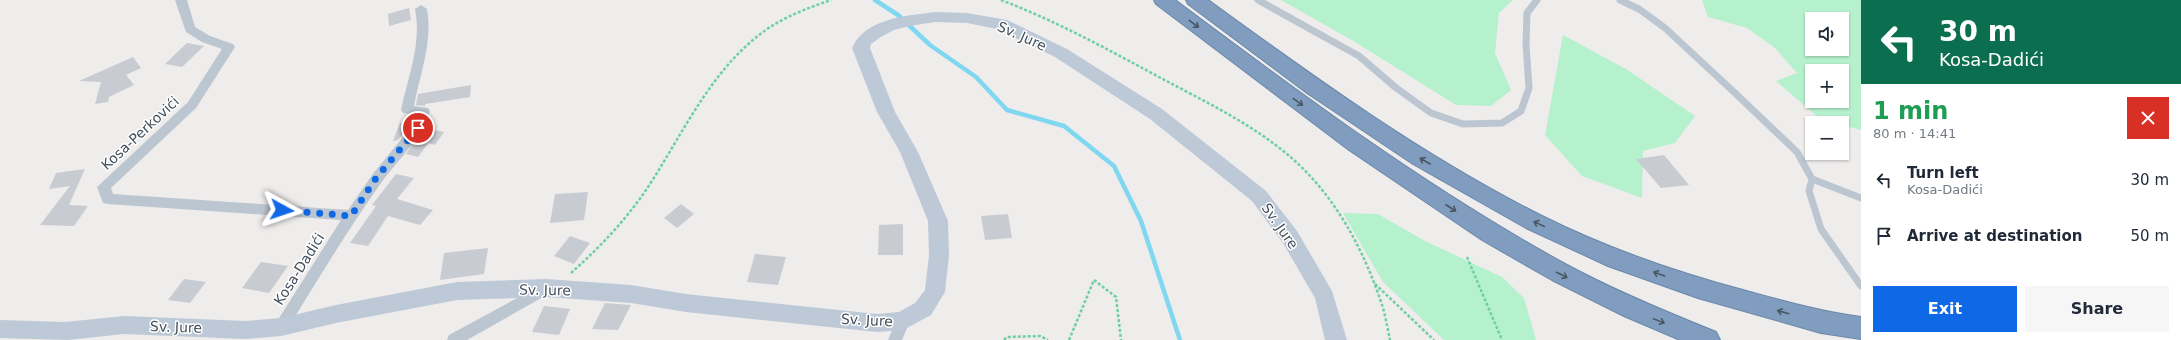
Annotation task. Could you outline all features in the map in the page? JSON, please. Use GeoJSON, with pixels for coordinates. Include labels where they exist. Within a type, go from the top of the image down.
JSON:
{"type":"FeatureCollection","features":[{"type":"Feature","properties":{"kind":"highway"},"geometry":{"type":"LineString","coordinates":[[1164,0],[1394,172],[1515,250],[1610,299],[1707,340]]}},
{"type":"Feature","properties":{"kind":"highway"},"geometry":{"type":"LineString","coordinates":[[1195,0],[1314,88],[1421,158],[1534,222],[1616,259],[1698,288],[1821,322],[1861,328]]}},
{"type":"Feature","properties":{"kind":"street","name":"Kosa-Perkovići"},"geometry":{"type":"LineString","coordinates":[[181,0],[190,29],[206,39],[229,47],[192,105],[104,188],[108,199],[176,205],[255,208],[351,216]]}},
{"type":"Feature","properties":{"kind":"street","name":"Kosa-Dadići"},"geometry":{"type":"LineString","coordinates":[[281,327],[376,178],[418,128],[424,111],[407,110],[425,35],[421,9]]}},
{"type":"Feature","properties":{"kind":"street","name":"Sv. Jure"},"geometry":{"type":"LineString","coordinates":[[0,330],[65,331],[124,325],[244,335],[336,314],[457,292],[546,288],[631,294],[686,303],[877,323],[903,321],[923,309],[936,292],[939,255],[938,221],[909,152],[886,112],[861,48],[864,41],[875,33],[903,22],[935,17],[967,18],[1001,24],[1061,53],[1156,114],[1259,196],[1290,237],[1325,297],[1336,340]]}},
{"type":"Feature","properties":{"kind":"street"},"geometry":{"type":"LineString","coordinates":[[454,340],[546,288]]}},
{"type":"Feature","properties":{"kind":"street"},"geometry":{"type":"LineString","coordinates":[[895,340],[903,321]]}},
{"type":"Feature","properties":{"kind":"lane"},"geometry":{"type":"LineString","coordinates":[[1258,0],[1359,56],[1395,86],[1432,113],[1462,124],[1502,123],[1522,112],[1529,88],[1526,44],[1528,13],[1537,0]]}},
{"type":"Feature","properties":{"kind":"lane"},"geometry":{"type":"LineString","coordinates":[[1620,0],[1639,9],[1665,28],[1734,92],[1797,152],[1812,179],[1861,198]]}},
{"type":"Feature","properties":{"kind":"lane"},"geometry":{"type":"LineString","coordinates":[[1812,179],[1808,190],[1821,229],[1861,286]]}},
{"type":"Feature","properties":{"kind":"path"},"geometry":{"type":"LineString","coordinates":[[546,288],[566,277],[590,257],[623,221],[646,190],[677,139],[711,88],[736,56],[762,33],[794,14],[831,0]]}},
{"type":"Feature","properties":{"kind":"path"},"geometry":{"type":"LineString","coordinates":[[1001,0],[1077,34],[1214,107],[1266,139],[1301,168],[1325,193],[1352,236],[1379,294],[1390,340]]}},
{"type":"Feature","properties":{"kind":"path"},"geometry":{"type":"LineString","coordinates":[[1467,257],[1502,340]]}},
{"type":"Feature","properties":{"kind":"path"},"geometry":{"type":"LineString","coordinates":[[1069,340],[1094,280],[1116,297],[1119,339],[1121,340]]}},
{"type":"Feature","properties":{"kind":"path"},"geometry":{"type":"LineString","coordinates":[[1373,282],[1434,340]]}},
{"type":"Feature","properties":{"kind":"path"},"geometry":{"type":"LineString","coordinates":[[1004,340],[1007,337],[1040,336],[1048,340]]}},
{"type":"Feature","properties":{"kind":"green space"},"geometry":{"type":"Polygon","coordinates":[[[1281,0],[1513,0],[1499,13],[1495,53],[1511,90],[1491,106],[1456,105],[1355,42],[1281,0]]]}},
{"type":"Feature","properties":{"kind":"green space"},"geometry":{"type":"Polygon","coordinates":[[[1702,0],[1861,0],[1861,130],[1849,127],[1849,116],[1817,116],[1807,108],[1849,108],[1849,64],[1805,64],[1805,106],[1776,81],[1797,73],[1775,48],[1747,28],[1708,17],[1702,0]]]}},
{"type":"Feature","properties":{"kind":"green space"},"geometry":{"type":"Polygon","coordinates":[[[1563,35],[1626,69],[1695,116],[1675,143],[1643,151],[1642,198],[1582,176],[1545,135],[1563,35]]]}},
{"type":"Feature","properties":{"kind":"green space"},"geometry":{"type":"Polygon","coordinates":[[[1343,213],[1378,214],[1425,241],[1502,277],[1524,298],[1536,340],[1444,340],[1383,282],[1343,213]]]}},
{"type":"Feature","properties":{"kind":"building"},"geometry":{"type":"Polygon","coordinates":[[[409,8],[411,20],[389,26],[388,14],[409,8]]]}},
{"type":"Feature","properties":{"kind":"building"},"geometry":{"type":"Polygon","coordinates":[[[187,43],[204,46],[182,67],[165,64],[187,43]]]}},
{"type":"Feature","properties":{"kind":"building"},"geometry":{"type":"Polygon","coordinates":[[[133,57],[141,68],[126,75],[134,85],[109,97],[108,102],[95,104],[101,82],[79,81],[133,57]]]}},
{"type":"Feature","properties":{"kind":"building"},"geometry":{"type":"Polygon","coordinates":[[[471,85],[470,97],[425,104],[425,106],[416,105],[418,94],[471,85]]]}},
{"type":"Feature","properties":{"kind":"building"},"geometry":{"type":"Polygon","coordinates":[[[400,123],[411,125],[398,140],[393,141],[400,123]]]}},
{"type":"Feature","properties":{"kind":"building"},"geometry":{"type":"Polygon","coordinates":[[[424,128],[444,132],[435,145],[428,143],[418,157],[406,154],[424,128]]]}},
{"type":"Feature","properties":{"kind":"building"},"geometry":{"type":"Polygon","coordinates":[[[1664,155],[1689,185],[1661,188],[1636,159],[1664,155]]]}},
{"type":"Feature","properties":{"kind":"building"},"geometry":{"type":"Polygon","coordinates":[[[85,169],[69,205],[88,206],[74,226],[40,225],[70,186],[49,189],[56,173],[85,169]]]}},
{"type":"Feature","properties":{"kind":"building"},"geometry":{"type":"Polygon","coordinates":[[[396,174],[414,178],[397,199],[433,210],[420,225],[388,216],[368,246],[350,243],[376,206],[372,205],[396,174]]]}},
{"type":"Feature","properties":{"kind":"building"},"geometry":{"type":"Polygon","coordinates":[[[588,192],[584,220],[550,223],[555,194],[588,192]]]}},
{"type":"Feature","properties":{"kind":"building"},"geometry":{"type":"Polygon","coordinates":[[[681,204],[694,214],[677,228],[664,218],[681,204]]]}},
{"type":"Feature","properties":{"kind":"building"},"geometry":{"type":"Polygon","coordinates":[[[1008,214],[1012,238],[985,240],[981,216],[1008,214]]]}},
{"type":"Feature","properties":{"kind":"building"},"geometry":{"type":"Polygon","coordinates":[[[903,224],[903,255],[878,255],[879,225],[903,224]]]}},
{"type":"Feature","properties":{"kind":"building"},"geometry":{"type":"Polygon","coordinates":[[[570,236],[590,243],[574,264],[554,256],[570,236]]]}},
{"type":"Feature","properties":{"kind":"building"},"geometry":{"type":"Polygon","coordinates":[[[488,248],[484,274],[440,280],[444,253],[488,248]]]}},
{"type":"Feature","properties":{"kind":"building"},"geometry":{"type":"Polygon","coordinates":[[[755,254],[786,257],[778,285],[747,282],[755,254]]]}},
{"type":"Feature","properties":{"kind":"building"},"geometry":{"type":"Polygon","coordinates":[[[261,262],[288,266],[269,293],[242,288],[261,262]]]}},
{"type":"Feature","properties":{"kind":"building"},"geometry":{"type":"Polygon","coordinates":[[[184,279],[206,282],[190,303],[168,300],[184,279]]]}},
{"type":"Feature","properties":{"kind":"building"},"geometry":{"type":"Polygon","coordinates":[[[605,303],[631,305],[618,330],[592,329],[605,303]]]}},
{"type":"Feature","properties":{"kind":"building"},"geometry":{"type":"Polygon","coordinates":[[[544,306],[570,309],[559,335],[532,332],[544,306]]]}},
{"type":"Feature","properties":{"kind":"waterway"},"geometry":{"type":"LineString","coordinates":[[875,0],[898,15],[930,45],[976,77],[1007,110],[1064,126],[1114,166],[1141,221],[1180,340]]}},
{"type":"Feature","properties":{"kind":"route"},"geometry":{"type":"LineString","coordinates":[[282,210],[351,216],[376,178],[418,128]]}}]}
